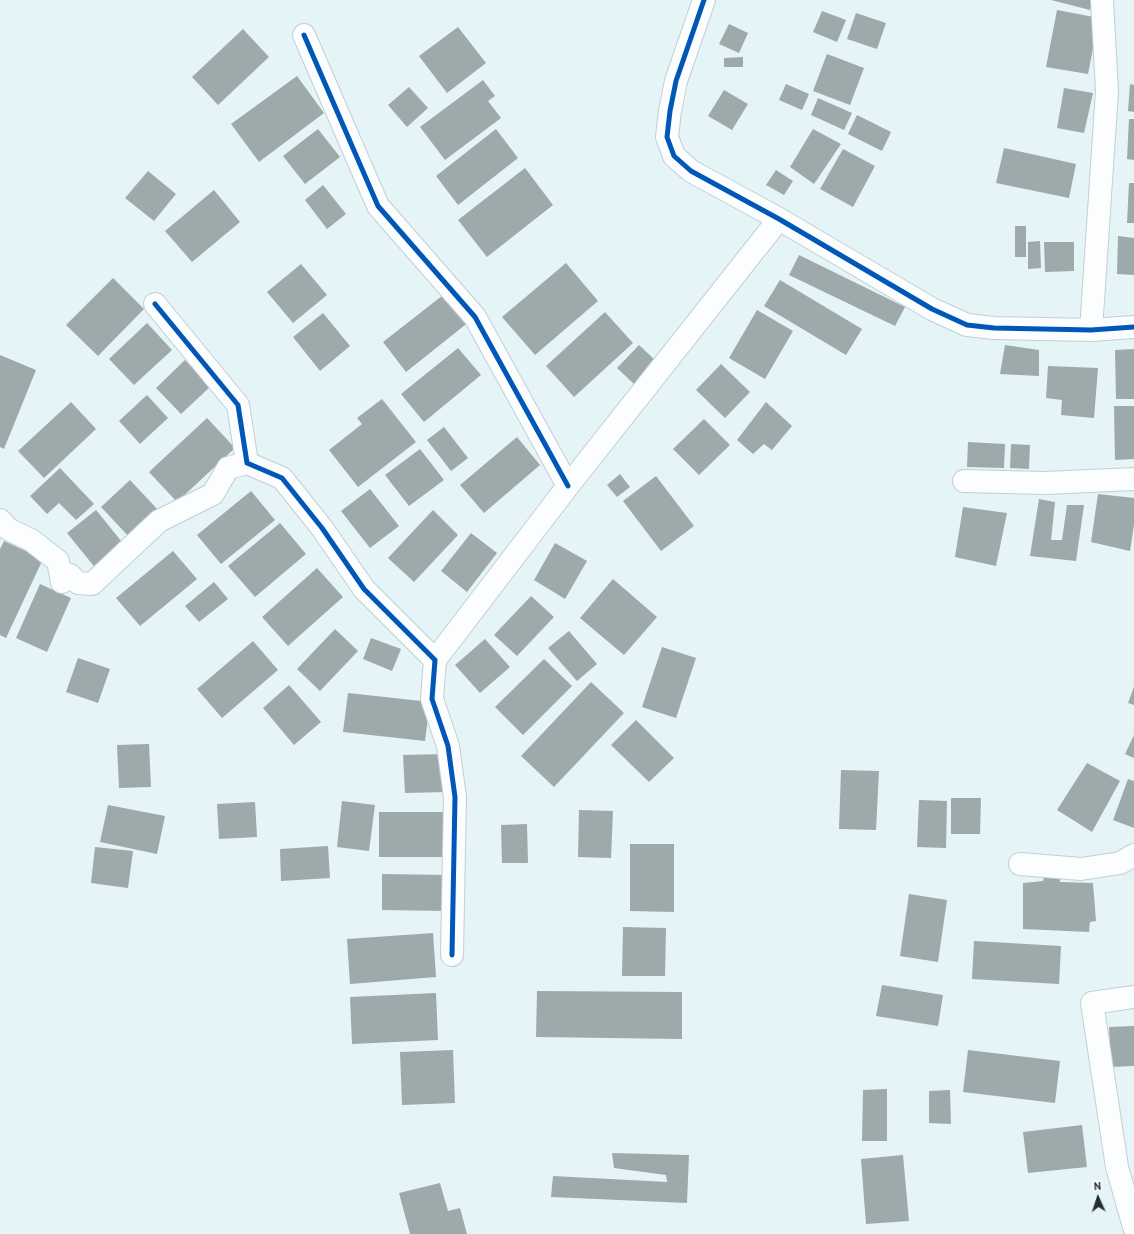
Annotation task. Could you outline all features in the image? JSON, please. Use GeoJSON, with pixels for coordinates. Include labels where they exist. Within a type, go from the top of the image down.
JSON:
{"type":"FeatureCollection","features":[{"type":"Feature","properties":{"kind":"street"},"geometry":{"type":"LineString","coordinates":[[704,0],[676,81],[667,137],[674,156],[691,171],[779,219],[932,309],[966,325],[994,328],[1091,330],[1134,327]]}},
{"type":"Feature","properties":{"kind":"street"},"geometry":{"type":"LineString","coordinates":[[1091,330],[1107,91],[1102,0]]}},
{"type":"Feature","properties":{"kind":"street"},"geometry":{"type":"LineString","coordinates":[[304,35],[378,206],[475,316],[568,486]]}},
{"type":"Feature","properties":{"kind":"street"},"geometry":{"type":"LineString","coordinates":[[452,955],[455,797],[448,746],[432,699],[435,660],[568,486],[779,219]]}},
{"type":"Feature","properties":{"kind":"street"},"geometry":{"type":"LineString","coordinates":[[155,304],[238,405],[247,463]]}},
{"type":"Feature","properties":{"kind":"street"},"geometry":{"type":"LineString","coordinates":[[0,520],[8,529],[31,540],[58,561],[62,582],[70,575],[78,583],[92,584],[159,522],[213,494],[228,468],[247,463],[282,478],[322,528],[364,589],[435,660]]}},
{"type":"Feature","properties":{"kind":"street"},"geometry":{"type":"LineString","coordinates":[[964,481],[1045,482],[1134,479]]}},
{"type":"Feature","properties":{"kind":"street"},"geometry":{"type":"LineString","coordinates":[[1020,864],[1081,869],[1120,863],[1134,855]]}},
{"type":"Feature","properties":{"kind":"street"},"geometry":{"type":"LineString","coordinates":[[1134,997],[1092,1003],[1117,1167],[1134,1227]]}},
{"type":"Feature","properties":{"kind":"building"},"geometry":{"type":"Polygon","coordinates":[[[1051,0],[1093,0],[1090,10],[1051,0]]]}},
{"type":"Feature","properties":{"kind":"building"},"geometry":{"type":"Polygon","coordinates":[[[1057,10],[1099,18],[1088,74],[1046,67],[1057,10]]]}},
{"type":"Feature","properties":{"kind":"building"},"geometry":{"type":"Polygon","coordinates":[[[822,11],[846,20],[837,42],[813,32],[822,11]]]}},
{"type":"Feature","properties":{"kind":"building"},"geometry":{"type":"Polygon","coordinates":[[[856,13],[886,23],[877,49],[847,39],[856,13]]]}},
{"type":"Feature","properties":{"kind":"building"},"geometry":{"type":"Polygon","coordinates":[[[729,24],[748,33],[739,53],[719,44],[729,24]]]}},
{"type":"Feature","properties":{"kind":"building"},"geometry":{"type":"Polygon","coordinates":[[[458,27],[486,63],[447,93],[419,56],[458,27]]]}},
{"type":"Feature","properties":{"kind":"building"},"geometry":{"type":"Polygon","coordinates":[[[243,29],[269,57],[218,105],[192,77],[243,29]]]}},
{"type":"Feature","properties":{"kind":"building"},"geometry":{"type":"Polygon","coordinates":[[[827,54],[864,68],[850,105],[813,91],[827,54]]]}},
{"type":"Feature","properties":{"kind":"building"},"geometry":{"type":"Polygon","coordinates":[[[743,57],[743,67],[724,67],[724,58],[743,57]]]}},
{"type":"Feature","properties":{"kind":"building"},"geometry":{"type":"Polygon","coordinates":[[[297,76],[324,113],[259,162],[231,124],[297,76]]]}},
{"type":"Feature","properties":{"kind":"building"},"geometry":{"type":"Polygon","coordinates":[[[483,80],[495,96],[488,101],[501,118],[445,160],[420,127],[483,80]]]}},
{"type":"Feature","properties":{"kind":"building"},"geometry":{"type":"Polygon","coordinates":[[[786,84],[809,94],[802,110],[779,100],[786,84]]]}},
{"type":"Feature","properties":{"kind":"building"},"geometry":{"type":"Polygon","coordinates":[[[1130,84],[1134,85],[1134,112],[1128,111],[1130,84]]]}},
{"type":"Feature","properties":{"kind":"building"},"geometry":{"type":"Polygon","coordinates":[[[409,87],[428,108],[407,127],[388,105],[409,87]]]}},
{"type":"Feature","properties":{"kind":"building"},"geometry":{"type":"Polygon","coordinates":[[[1064,88],[1093,93],[1084,133],[1057,128],[1064,88]]]}},
{"type":"Feature","properties":{"kind":"building"},"geometry":{"type":"Polygon","coordinates":[[[724,90],[748,104],[732,130],[708,116],[724,90]]]}},
{"type":"Feature","properties":{"kind":"building"},"geometry":{"type":"Polygon","coordinates":[[[818,98],[852,113],[844,130],[811,115],[818,98]]]}},
{"type":"Feature","properties":{"kind":"building"},"geometry":{"type":"Polygon","coordinates":[[[857,115],[891,132],[882,151],[848,134],[857,115]]]}},
{"type":"Feature","properties":{"kind":"building"},"geometry":{"type":"Polygon","coordinates":[[[1129,119],[1134,119],[1134,160],[1127,159],[1129,119]]]}},
{"type":"Feature","properties":{"kind":"building"},"geometry":{"type":"Polygon","coordinates":[[[318,129],[340,157],[305,184],[283,156],[318,129]]]}},
{"type":"Feature","properties":{"kind":"building"},"geometry":{"type":"Polygon","coordinates":[[[496,129],[518,158],[458,205],[436,176],[496,129]]]}},
{"type":"Feature","properties":{"kind":"building"},"geometry":{"type":"Polygon","coordinates":[[[813,129],[841,144],[814,184],[790,167],[813,129]]]}},
{"type":"Feature","properties":{"kind":"building"},"geometry":{"type":"Polygon","coordinates":[[[1004,148],[1076,164],[1069,198],[996,183],[1004,148]]]}},
{"type":"Feature","properties":{"kind":"building"},"geometry":{"type":"Polygon","coordinates":[[[843,149],[875,166],[853,207],[820,189],[843,149]]]}},
{"type":"Feature","properties":{"kind":"building"},"geometry":{"type":"Polygon","coordinates":[[[525,168],[553,205],[487,257],[458,220],[525,168]]]}},
{"type":"Feature","properties":{"kind":"building"},"geometry":{"type":"Polygon","coordinates":[[[776,170],[793,181],[784,195],[766,185],[776,170]]]}},
{"type":"Feature","properties":{"kind":"building"},"geometry":{"type":"Polygon","coordinates":[[[148,171],[176,194],[154,221],[125,198],[148,171]]]}},
{"type":"Feature","properties":{"kind":"building"},"geometry":{"type":"Polygon","coordinates":[[[1129,183],[1134,183],[1134,223],[1127,223],[1129,183]]]}},
{"type":"Feature","properties":{"kind":"building"},"geometry":{"type":"Polygon","coordinates":[[[323,185],[346,214],[327,229],[305,200],[323,185]]]}},
{"type":"Feature","properties":{"kind":"building"},"geometry":{"type":"Polygon","coordinates":[[[214,190],[240,222],[192,262],[165,231],[214,190]]]}},
{"type":"Feature","properties":{"kind":"building"},"geometry":{"type":"Polygon","coordinates":[[[1015,226],[1026,226],[1026,257],[1015,257],[1015,226]]]}},
{"type":"Feature","properties":{"kind":"building"},"geometry":{"type":"Polygon","coordinates":[[[1118,236],[1134,238],[1134,275],[1117,274],[1118,236]]]}},
{"type":"Feature","properties":{"kind":"building"},"geometry":{"type":"Polygon","coordinates":[[[1040,241],[1041,268],[1028,269],[1028,242],[1040,241]]]}},
{"type":"Feature","properties":{"kind":"building"},"geometry":{"type":"Polygon","coordinates":[[[1044,242],[1074,242],[1074,271],[1045,272],[1044,242]]]}},
{"type":"Feature","properties":{"kind":"building"},"geometry":{"type":"Polygon","coordinates":[[[799,255],[905,307],[895,326],[789,275],[799,255]]]}},
{"type":"Feature","properties":{"kind":"building"},"geometry":{"type":"Polygon","coordinates":[[[566,263],[598,301],[535,355],[502,317],[566,263]]]}},
{"type":"Feature","properties":{"kind":"building"},"geometry":{"type":"Polygon","coordinates":[[[301,264],[327,295],[293,323],[267,292],[301,264]]]}},
{"type":"Feature","properties":{"kind":"building"},"geometry":{"type":"Polygon","coordinates":[[[113,278],[144,309],[98,356],[66,325],[113,278]]]}},
{"type":"Feature","properties":{"kind":"building"},"geometry":{"type":"Polygon","coordinates":[[[780,280],[862,329],[846,355],[764,306],[780,280]]]}},
{"type":"Feature","properties":{"kind":"building"},"geometry":{"type":"Polygon","coordinates":[[[447,292],[470,321],[406,372],[383,342],[447,292]]]}},
{"type":"Feature","properties":{"kind":"building"},"geometry":{"type":"Polygon","coordinates":[[[757,310],[793,331],[765,379],[729,358],[757,310]]]}},
{"type":"Feature","properties":{"kind":"building"},"geometry":{"type":"Polygon","coordinates":[[[605,312],[633,343],[574,397],[546,366],[605,312]]]}},
{"type":"Feature","properties":{"kind":"building"},"geometry":{"type":"Polygon","coordinates":[[[323,313],[350,346],[320,371],[293,337],[323,313]]]}},
{"type":"Feature","properties":{"kind":"building"},"geometry":{"type":"Polygon","coordinates":[[[147,323],[172,350],[134,385],[109,359],[147,323]]]}},
{"type":"Feature","properties":{"kind":"building"},"geometry":{"type":"Polygon","coordinates":[[[639,345],[656,361],[634,384],[617,368],[639,345]]]}},
{"type":"Feature","properties":{"kind":"building"},"geometry":{"type":"Polygon","coordinates":[[[1005,345],[1039,350],[1039,376],[1000,374],[1005,345]]]}},
{"type":"Feature","properties":{"kind":"building"},"geometry":{"type":"Polygon","coordinates":[[[458,348],[481,375],[424,422],[401,394],[458,348]]]}},
{"type":"Feature","properties":{"kind":"building"},"geometry":{"type":"Polygon","coordinates":[[[1134,349],[1134,399],[1116,399],[1115,350],[1134,349]]]}},
{"type":"Feature","properties":{"kind":"building"},"geometry":{"type":"Polygon","coordinates":[[[0,355],[36,370],[4,449],[0,447],[0,355]]]}},
{"type":"Feature","properties":{"kind":"building"},"geometry":{"type":"Polygon","coordinates":[[[185,360],[210,387],[181,414],[156,388],[185,360]]]}},
{"type":"Feature","properties":{"kind":"building"},"geometry":{"type":"Polygon","coordinates":[[[721,364],[750,392],[725,418],[696,390],[721,364]]]}},
{"type":"Feature","properties":{"kind":"building"},"geometry":{"type":"Polygon","coordinates":[[[1048,366],[1098,368],[1094,418],[1061,415],[1062,400],[1046,398],[1048,366]]]}},
{"type":"Feature","properties":{"kind":"building"},"geometry":{"type":"Polygon","coordinates":[[[147,395],[168,418],[140,444],[119,421],[147,395]]]}},
{"type":"Feature","properties":{"kind":"building"},"geometry":{"type":"Polygon","coordinates":[[[382,399],[416,442],[358,487],[329,450],[362,424],[357,418],[382,399]]]}},
{"type":"Feature","properties":{"kind":"building"},"geometry":{"type":"Polygon","coordinates":[[[71,402],[96,429],[44,478],[18,451],[71,402]]]}},
{"type":"Feature","properties":{"kind":"building"},"geometry":{"type":"Polygon","coordinates":[[[766,402],[792,426],[772,450],[764,444],[753,454],[737,440],[766,402]]]}},
{"type":"Feature","properties":{"kind":"building"},"geometry":{"type":"Polygon","coordinates":[[[1114,406],[1134,406],[1134,459],[1115,460],[1114,406]]]}},
{"type":"Feature","properties":{"kind":"building"},"geometry":{"type":"Polygon","coordinates":[[[207,418],[235,448],[177,502],[149,472],[207,418]]]}},
{"type":"Feature","properties":{"kind":"building"},"geometry":{"type":"Polygon","coordinates":[[[704,419],[730,445],[699,475],[673,449],[704,419]]]}},
{"type":"Feature","properties":{"kind":"building"},"geometry":{"type":"Polygon","coordinates":[[[444,427],[468,458],[451,471],[427,440],[444,427]]]}},
{"type":"Feature","properties":{"kind":"building"},"geometry":{"type":"Polygon","coordinates":[[[517,437],[540,465],[484,513],[460,485],[517,437]]]}},
{"type":"Feature","properties":{"kind":"building"},"geometry":{"type":"Polygon","coordinates":[[[968,442],[1005,444],[1004,468],[967,467],[968,442]]]}},
{"type":"Feature","properties":{"kind":"building"},"geometry":{"type":"Polygon","coordinates":[[[1011,444],[1030,445],[1029,469],[1010,468],[1011,444]]]}},
{"type":"Feature","properties":{"kind":"building"},"geometry":{"type":"Polygon","coordinates":[[[420,449],[444,480],[409,506],[385,475],[420,449]]]}},
{"type":"Feature","properties":{"kind":"building"},"geometry":{"type":"Polygon","coordinates":[[[60,468],[94,504],[76,520],[59,503],[47,514],[30,496],[60,468]]]}},
{"type":"Feature","properties":{"kind":"building"},"geometry":{"type":"Polygon","coordinates":[[[620,474],[630,487],[617,497],[607,485],[620,474]]]}},
{"type":"Feature","properties":{"kind":"building"},"geometry":{"type":"Polygon","coordinates":[[[656,476],[694,526],[661,551],[623,501],[656,476]]]}},
{"type":"Feature","properties":{"kind":"building"},"geometry":{"type":"Polygon","coordinates":[[[130,480],[160,512],[131,539],[101,507],[130,480]]]}},
{"type":"Feature","properties":{"kind":"building"},"geometry":{"type":"Polygon","coordinates":[[[370,489],[399,526],[370,548],[341,511],[370,489]]]}},
{"type":"Feature","properties":{"kind":"building"},"geometry":{"type":"Polygon","coordinates":[[[251,491],[275,520],[221,564],[197,535],[251,491]]]}},
{"type":"Feature","properties":{"kind":"building"},"geometry":{"type":"Polygon","coordinates":[[[1098,494],[1134,498],[1134,525],[1130,551],[1091,542],[1098,494]]]}},
{"type":"Feature","properties":{"kind":"building"},"geometry":{"type":"Polygon","coordinates":[[[1039,499],[1055,502],[1051,540],[1062,540],[1067,505],[1084,505],[1076,561],[1030,556],[1039,499]]]}},
{"type":"Feature","properties":{"kind":"building"},"geometry":{"type":"Polygon","coordinates":[[[963,507],[1007,513],[996,566],[955,557],[963,507]]]}},
{"type":"Feature","properties":{"kind":"building"},"geometry":{"type":"Polygon","coordinates":[[[96,510],[126,547],[97,570],[67,533],[96,510]]]}},
{"type":"Feature","properties":{"kind":"building"},"geometry":{"type":"Polygon","coordinates":[[[433,510],[458,535],[414,582],[388,558],[433,510]]]}},
{"type":"Feature","properties":{"kind":"building"},"geometry":{"type":"Polygon","coordinates":[[[280,523],[306,554],[255,597],[228,566],[280,523]]]}},
{"type":"Feature","properties":{"kind":"building"},"geometry":{"type":"Polygon","coordinates":[[[471,533],[497,553],[467,592],[441,571],[471,533]]]}},
{"type":"Feature","properties":{"kind":"building"},"geometry":{"type":"Polygon","coordinates":[[[4,541],[43,559],[6,638],[0,635],[0,549],[4,541]]]}},
{"type":"Feature","properties":{"kind":"building"},"geometry":{"type":"Polygon","coordinates":[[[555,543],[587,561],[565,599],[534,580],[555,543]]]}},
{"type":"Feature","properties":{"kind":"building"},"geometry":{"type":"Polygon","coordinates":[[[173,551],[197,579],[140,626],[116,598],[173,551]]]}},
{"type":"Feature","properties":{"kind":"building"},"geometry":{"type":"Polygon","coordinates":[[[317,568],[343,597],[288,646],[262,617],[317,568]]]}},
{"type":"Feature","properties":{"kind":"building"},"geometry":{"type":"Polygon","coordinates":[[[613,579],[657,617],[624,655],[580,618],[613,579]]]}},
{"type":"Feature","properties":{"kind":"building"},"geometry":{"type":"Polygon","coordinates":[[[214,582],[228,599],[199,622],[185,606],[214,582]]]}},
{"type":"Feature","properties":{"kind":"building"},"geometry":{"type":"Polygon","coordinates":[[[40,584],[71,598],[47,652],[16,638],[40,584]]]}},
{"type":"Feature","properties":{"kind":"building"},"geometry":{"type":"Polygon","coordinates":[[[531,596],[554,617],[517,656],[494,635],[531,596]]]}},
{"type":"Feature","properties":{"kind":"building"},"geometry":{"type":"Polygon","coordinates":[[[335,629],[358,651],[320,691],[297,669],[335,629]]]}},
{"type":"Feature","properties":{"kind":"building"},"geometry":{"type":"Polygon","coordinates":[[[569,631],[597,664],[577,681],[548,648],[569,631]]]}},
{"type":"Feature","properties":{"kind":"building"},"geometry":{"type":"Polygon","coordinates":[[[371,638],[401,649],[392,671],[363,659],[371,638]]]}},
{"type":"Feature","properties":{"kind":"building"},"geometry":{"type":"Polygon","coordinates":[[[485,639],[510,667],[480,693],[455,665],[485,639]]]}},
{"type":"Feature","properties":{"kind":"building"},"geometry":{"type":"Polygon","coordinates":[[[253,641],[278,670],[222,718],[197,689],[253,641]]]}},
{"type":"Feature","properties":{"kind":"building"},"geometry":{"type":"Polygon","coordinates":[[[662,647],[696,658],[676,718],[642,707],[662,647]]]}},
{"type":"Feature","properties":{"kind":"building"},"geometry":{"type":"Polygon","coordinates":[[[78,658],[110,669],[98,703],[66,692],[78,658]]]}},
{"type":"Feature","properties":{"kind":"building"},"geometry":{"type":"Polygon","coordinates":[[[544,659],[572,686],[523,735],[495,707],[544,659]]]}},
{"type":"Feature","properties":{"kind":"building"},"geometry":{"type":"Polygon","coordinates":[[[591,682],[624,713],[554,787],[521,756],[591,682]]]}},
{"type":"Feature","properties":{"kind":"building"},"geometry":{"type":"Polygon","coordinates":[[[289,685],[321,722],[294,745],[263,708],[289,685]]]}},
{"type":"Feature","properties":{"kind":"building"},"geometry":{"type":"Polygon","coordinates":[[[1134,687],[1134,705],[1128,703],[1134,687]]]}},
{"type":"Feature","properties":{"kind":"building"},"geometry":{"type":"Polygon","coordinates":[[[348,693],[430,702],[425,741],[343,732],[348,693]]]}},
{"type":"Feature","properties":{"kind":"building"},"geometry":{"type":"Polygon","coordinates":[[[636,720],[674,758],[649,782],[611,745],[636,720]]]}},
{"type":"Feature","properties":{"kind":"building"},"geometry":{"type":"Polygon","coordinates":[[[1134,735],[1134,758],[1125,754],[1134,735]]]}},
{"type":"Feature","properties":{"kind":"building"},"geometry":{"type":"Polygon","coordinates":[[[149,744],[151,787],[119,788],[117,745],[149,744]]]}},
{"type":"Feature","properties":{"kind":"building"},"geometry":{"type":"Polygon","coordinates":[[[444,754],[446,792],[405,793],[403,755],[444,754]]]}},
{"type":"Feature","properties":{"kind":"building"},"geometry":{"type":"Polygon","coordinates":[[[1087,763],[1120,781],[1092,832],[1057,810],[1087,763]]]}},
{"type":"Feature","properties":{"kind":"building"},"geometry":{"type":"Polygon","coordinates":[[[841,770],[879,771],[876,830],[839,829],[841,770]]]}},
{"type":"Feature","properties":{"kind":"building"},"geometry":{"type":"Polygon","coordinates":[[[1128,779],[1134,781],[1134,828],[1113,820],[1128,779]]]}},
{"type":"Feature","properties":{"kind":"building"},"geometry":{"type":"Polygon","coordinates":[[[951,798],[981,798],[980,834],[951,834],[951,798]]]}},
{"type":"Feature","properties":{"kind":"building"},"geometry":{"type":"Polygon","coordinates":[[[919,800],[947,801],[946,848],[917,847],[919,800]]]}},
{"type":"Feature","properties":{"kind":"building"},"geometry":{"type":"Polygon","coordinates":[[[342,801],[375,805],[369,851],[337,847],[342,801]]]}},
{"type":"Feature","properties":{"kind":"building"},"geometry":{"type":"Polygon","coordinates":[[[255,802],[257,837],[219,839],[217,804],[255,802]]]}},
{"type":"Feature","properties":{"kind":"building"},"geometry":{"type":"Polygon","coordinates":[[[108,805],[165,816],[157,854],[100,842],[108,805]]]}},
{"type":"Feature","properties":{"kind":"building"},"geometry":{"type":"Polygon","coordinates":[[[579,810],[613,811],[611,858],[578,857],[579,810]]]}},
{"type":"Feature","properties":{"kind":"building"},"geometry":{"type":"Polygon","coordinates":[[[379,812],[448,812],[448,857],[379,857],[379,812]]]}},
{"type":"Feature","properties":{"kind":"building"},"geometry":{"type":"Polygon","coordinates":[[[527,824],[528,863],[502,863],[501,825],[527,824]]]}},
{"type":"Feature","properties":{"kind":"building"},"geometry":{"type":"Polygon","coordinates":[[[630,844],[674,844],[674,912],[630,911],[630,844]]]}},
{"type":"Feature","properties":{"kind":"building"},"geometry":{"type":"Polygon","coordinates":[[[328,846],[330,878],[281,881],[280,849],[328,846]]]}},
{"type":"Feature","properties":{"kind":"building"},"geometry":{"type":"Polygon","coordinates":[[[95,847],[133,851],[128,888],[91,883],[95,847]]]}},
{"type":"Feature","properties":{"kind":"building"},"geometry":{"type":"Polygon","coordinates":[[[382,874],[447,875],[447,911],[382,910],[382,874]]]}},
{"type":"Feature","properties":{"kind":"building"},"geometry":{"type":"Polygon","coordinates":[[[1060,876],[1060,882],[1093,883],[1096,921],[1090,922],[1089,932],[1023,929],[1023,883],[1043,881],[1044,877],[1060,876]]]}},
{"type":"Feature","properties":{"kind":"building"},"geometry":{"type":"Polygon","coordinates":[[[909,894],[947,900],[938,962],[900,956],[909,894]]]}},
{"type":"Feature","properties":{"kind":"building"},"geometry":{"type":"Polygon","coordinates":[[[623,927],[666,928],[665,976],[622,976],[623,927]]]}},
{"type":"Feature","properties":{"kind":"building"},"geometry":{"type":"Polygon","coordinates":[[[433,933],[436,977],[350,984],[347,939],[433,933]]]}},
{"type":"Feature","properties":{"kind":"building"},"geometry":{"type":"Polygon","coordinates":[[[974,941],[1061,946],[1059,984],[972,979],[974,941]]]}},
{"type":"Feature","properties":{"kind":"building"},"geometry":{"type":"Polygon","coordinates":[[[882,985],[943,995],[938,1026],[876,1016],[882,985]]]}},
{"type":"Feature","properties":{"kind":"building"},"geometry":{"type":"Polygon","coordinates":[[[537,991],[682,992],[682,1039],[536,1037],[537,991]]]}},
{"type":"Feature","properties":{"kind":"building"},"geometry":{"type":"Polygon","coordinates":[[[436,993],[438,1040],[352,1044],[350,997],[436,993]]]}},
{"type":"Feature","properties":{"kind":"building"},"geometry":{"type":"Polygon","coordinates":[[[1134,1026],[1134,1066],[1111,1067],[1109,1027],[1134,1026]]]}},
{"type":"Feature","properties":{"kind":"building"},"geometry":{"type":"Polygon","coordinates":[[[453,1050],[455,1103],[402,1105],[400,1052],[453,1050]]]}},
{"type":"Feature","properties":{"kind":"building"},"geometry":{"type":"Polygon","coordinates":[[[968,1050],[1060,1061],[1055,1103],[963,1092],[968,1050]]]}},
{"type":"Feature","properties":{"kind":"building"},"geometry":{"type":"Polygon","coordinates":[[[887,1089],[887,1141],[862,1141],[863,1090],[887,1089]]]}},
{"type":"Feature","properties":{"kind":"building"},"geometry":{"type":"Polygon","coordinates":[[[950,1090],[951,1124],[929,1123],[929,1091],[950,1090]]]}},
{"type":"Feature","properties":{"kind":"building"},"geometry":{"type":"Polygon","coordinates":[[[1082,1125],[1087,1167],[1028,1173],[1023,1132],[1082,1125]]]}},
{"type":"Feature","properties":{"kind":"building"},"geometry":{"type":"Polygon","coordinates":[[[612,1153],[689,1155],[687,1203],[551,1197],[553,1176],[667,1182],[666,1175],[614,1168],[612,1153]]]}},
{"type":"Feature","properties":{"kind":"building"},"geometry":{"type":"Polygon","coordinates":[[[903,1155],[909,1221],[866,1224],[861,1159],[903,1155]]]}},
{"type":"Feature","properties":{"kind":"building"},"geometry":{"type":"Polygon","coordinates":[[[440,1183],[448,1211],[460,1208],[467,1234],[410,1234],[399,1193],[440,1183]]]}},
{"type":"Feature","properties":{"kind":"cycle path"},"geometry":{"type":"LineString","coordinates":[[704,0],[676,81],[667,137],[674,156],[691,171],[779,219],[932,309],[967,325],[994,328],[1091,330],[1134,327]]}},
{"type":"Feature","properties":{"kind":"cycle path"},"geometry":{"type":"LineString","coordinates":[[304,35],[378,206],[475,317],[568,486]]}},
{"type":"Feature","properties":{"kind":"cycle path"},"geometry":{"type":"LineString","coordinates":[[155,304],[238,405],[247,463],[282,478],[322,528],[364,589],[435,660],[432,699],[448,746],[455,797],[452,955]]}}]}
